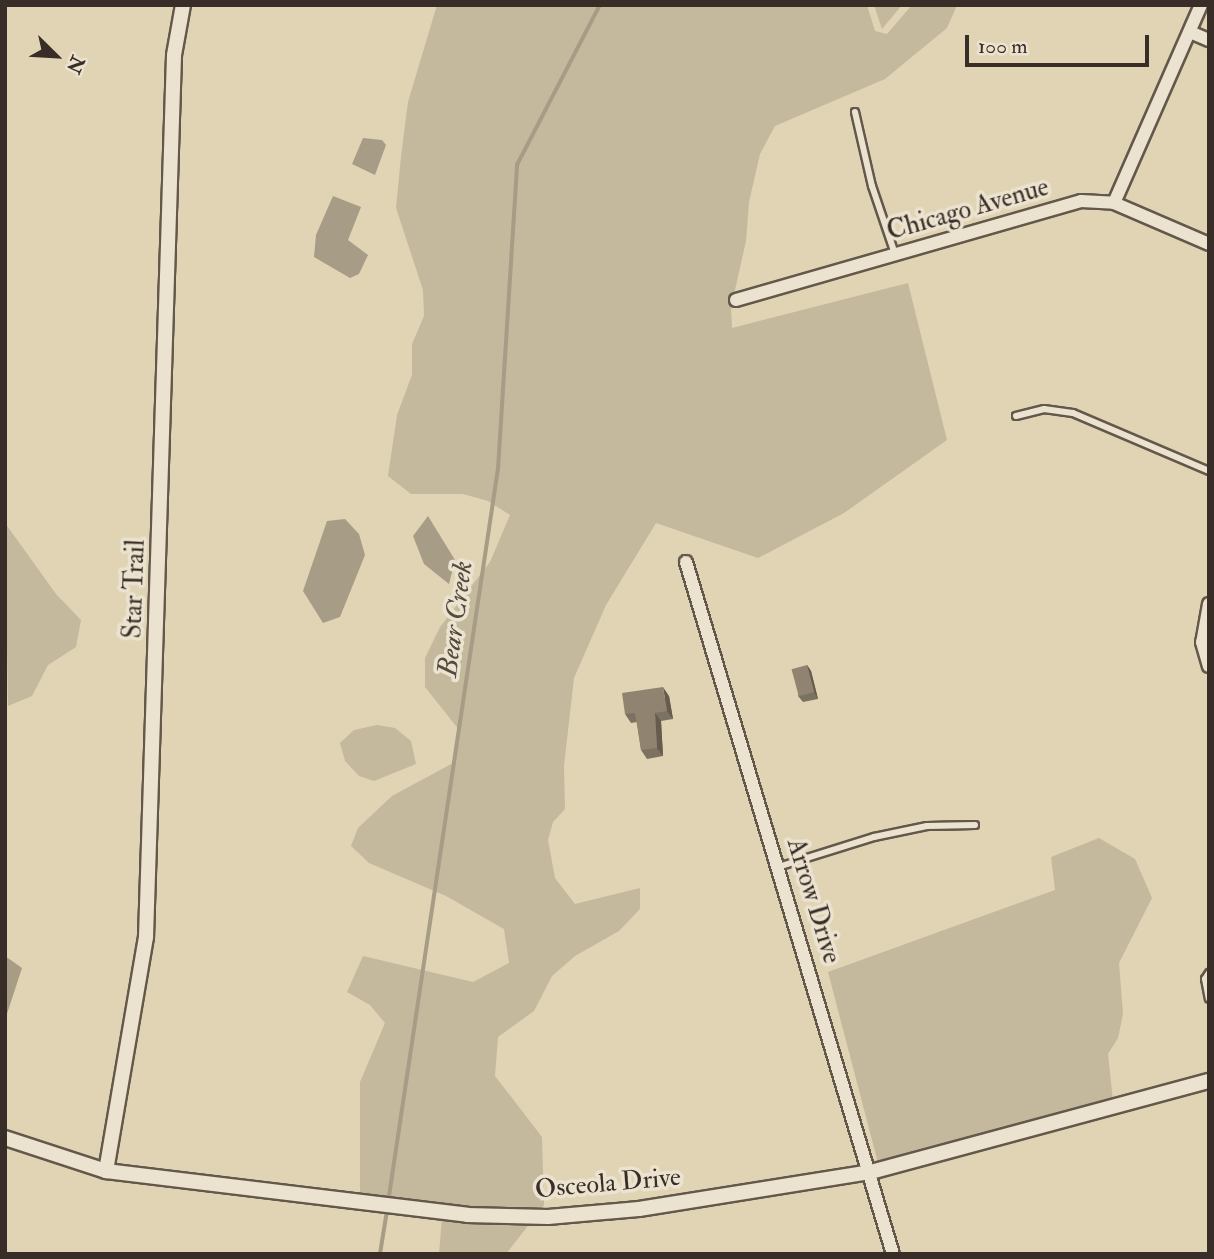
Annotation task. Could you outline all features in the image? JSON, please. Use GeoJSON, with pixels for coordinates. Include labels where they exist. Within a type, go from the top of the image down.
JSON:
{"type":"FeatureCollection","features":[{"type":"Feature","properties":{"kind":"street","name":"Star Trail"},"geometry":{"type":"LineString","coordinates":[[106,1171],[147,925],[174,55],[183,5]]}},
{"type":"Feature","properties":{"kind":"street"},"geometry":{"type":"LineString","coordinates":[[1114,203],[1201,5]]}},
{"type":"Feature","properties":{"kind":"street"},"geometry":{"type":"LineString","coordinates":[[1189,32],[1209,40]]}},
{"type":"Feature","properties":{"kind":"street","name":"Chicago Avenue"},"geometry":{"type":"LineString","coordinates":[[736,300],[1080,201],[1114,203],[1209,244]]}},
{"type":"Feature","properties":{"kind":"street","name":"Arrow Drive"},"geometry":{"type":"LineString","coordinates":[[686,562],[871,1172],[893,1254]]}},
{"type":"Feature","properties":{"kind":"street"},"geometry":{"type":"LineString","coordinates":[[1209,604],[1202,642],[1209,666]]}},
{"type":"Feature","properties":{"kind":"street","name":"Osceola Drive"},"geometry":{"type":"LineString","coordinates":[[5,1138],[106,1171],[467,1215],[548,1217],[639,1209],[871,1172],[1209,1081]]}},
{"type":"Feature","properties":{"kind":"lane"},"geometry":{"type":"LineString","coordinates":[[855,112],[872,186],[895,254]]}},
{"type":"Feature","properties":{"kind":"lane"},"geometry":{"type":"LineString","coordinates":[[1016,416],[1044,409],[1073,413],[1209,471]]}},
{"type":"Feature","properties":{"kind":"lane"},"geometry":{"type":"LineString","coordinates":[[778,866],[874,836],[927,826],[975,825]]}},
{"type":"Feature","properties":{"kind":"lane"},"geometry":{"type":"LineString","coordinates":[[1209,973],[1205,979],[1209,999]]}},
{"type":"Feature","properties":{"kind":"shaded area"},"geometry":{"type":"Polygon","coordinates":[[[437,5],[867,5],[875,31],[887,34],[912,5],[957,5],[947,28],[885,79],[775,126],[760,154],[749,202],[746,241],[731,308],[732,328],[908,283],[947,440],[844,513],[758,558],[656,523],[606,605],[574,678],[564,766],[565,809],[553,822],[548,840],[555,878],[575,904],[640,888],[640,909],[619,931],[575,956],[552,976],[534,1011],[498,1037],[495,1076],[542,1137],[544,1205],[540,1210],[467,1209],[360,1193],[360,1082],[385,1023],[370,1005],[347,992],[363,956],[473,982],[509,963],[504,929],[446,896],[369,863],[351,846],[358,828],[392,796],[455,762],[460,731],[425,687],[425,658],[440,627],[490,562],[510,515],[488,501],[463,494],[411,494],[388,476],[397,415],[412,375],[412,344],[424,316],[423,290],[396,208],[401,157],[408,102],[437,5]]]}},
{"type":"Feature","properties":{"kind":"shaded area"},"geometry":{"type":"Polygon","coordinates":[[[874,5],[902,5],[882,29],[874,5]]]}},
{"type":"Feature","properties":{"kind":"shaded area"},"geometry":{"type":"Polygon","coordinates":[[[363,138],[382,140],[386,145],[375,175],[352,164],[363,138]]]}},
{"type":"Feature","properties":{"kind":"shaded area"},"geometry":{"type":"Polygon","coordinates":[[[333,196],[361,207],[348,240],[368,255],[359,274],[350,278],[314,257],[316,235],[333,196]]]}},
{"type":"Feature","properties":{"kind":"shaded area"},"geometry":{"type":"Polygon","coordinates":[[[428,516],[455,560],[449,584],[424,564],[413,536],[428,516]]]}},
{"type":"Feature","properties":{"kind":"shaded area"},"geometry":{"type":"Polygon","coordinates":[[[345,519],[359,534],[365,555],[340,617],[323,623],[303,591],[327,521],[345,519]]]}},
{"type":"Feature","properties":{"kind":"shaded area"},"geometry":{"type":"Polygon","coordinates":[[[5,523],[56,594],[81,620],[76,647],[48,665],[32,696],[8,706],[5,523]]]}},
{"type":"Feature","properties":{"kind":"shaded area"},"geometry":{"type":"Polygon","coordinates":[[[377,725],[395,728],[411,741],[416,764],[374,781],[359,776],[345,761],[340,743],[354,730],[377,725]]]}},
{"type":"Feature","properties":{"kind":"shaded area"},"geometry":{"type":"Polygon","coordinates":[[[1099,838],[1135,859],[1152,898],[1119,963],[1123,1014],[1118,1038],[1108,1054],[1113,1101],[878,1163],[828,972],[1055,890],[1051,857],[1099,838]]]}},
{"type":"Feature","properties":{"kind":"shaded area"},"geometry":{"type":"Polygon","coordinates":[[[5,956],[22,968],[5,1020],[5,956]]]}},
{"type":"Feature","properties":{"kind":"shaded area"},"geometry":{"type":"Polygon","coordinates":[[[442,1218],[530,1223],[506,1254],[439,1254],[442,1218]]]}},
{"type":"Feature","properties":{"kind":"building"},"geometry":{"type":"Polygon","coordinates":[[[807,665],[814,692],[799,696],[792,669],[807,665]]]}},
{"type":"Feature","properties":{"kind":"building"},"geometry":{"type":"Polygon","coordinates":[[[663,687],[667,711],[655,713],[657,748],[641,750],[635,713],[625,714],[622,693],[663,687]]]}},
{"type":"Feature","properties":{"kind":"waterway","name":"Bear Creek"},"geometry":{"type":"LineString","coordinates":[[388,1203],[498,469],[517,165],[600,5]]}},
{"type":"Feature","properties":{"kind":"waterway","name":"Bear Creek"},"geometry":{"type":"LineString","coordinates":[[380,1254],[387,1211]]}}]}
